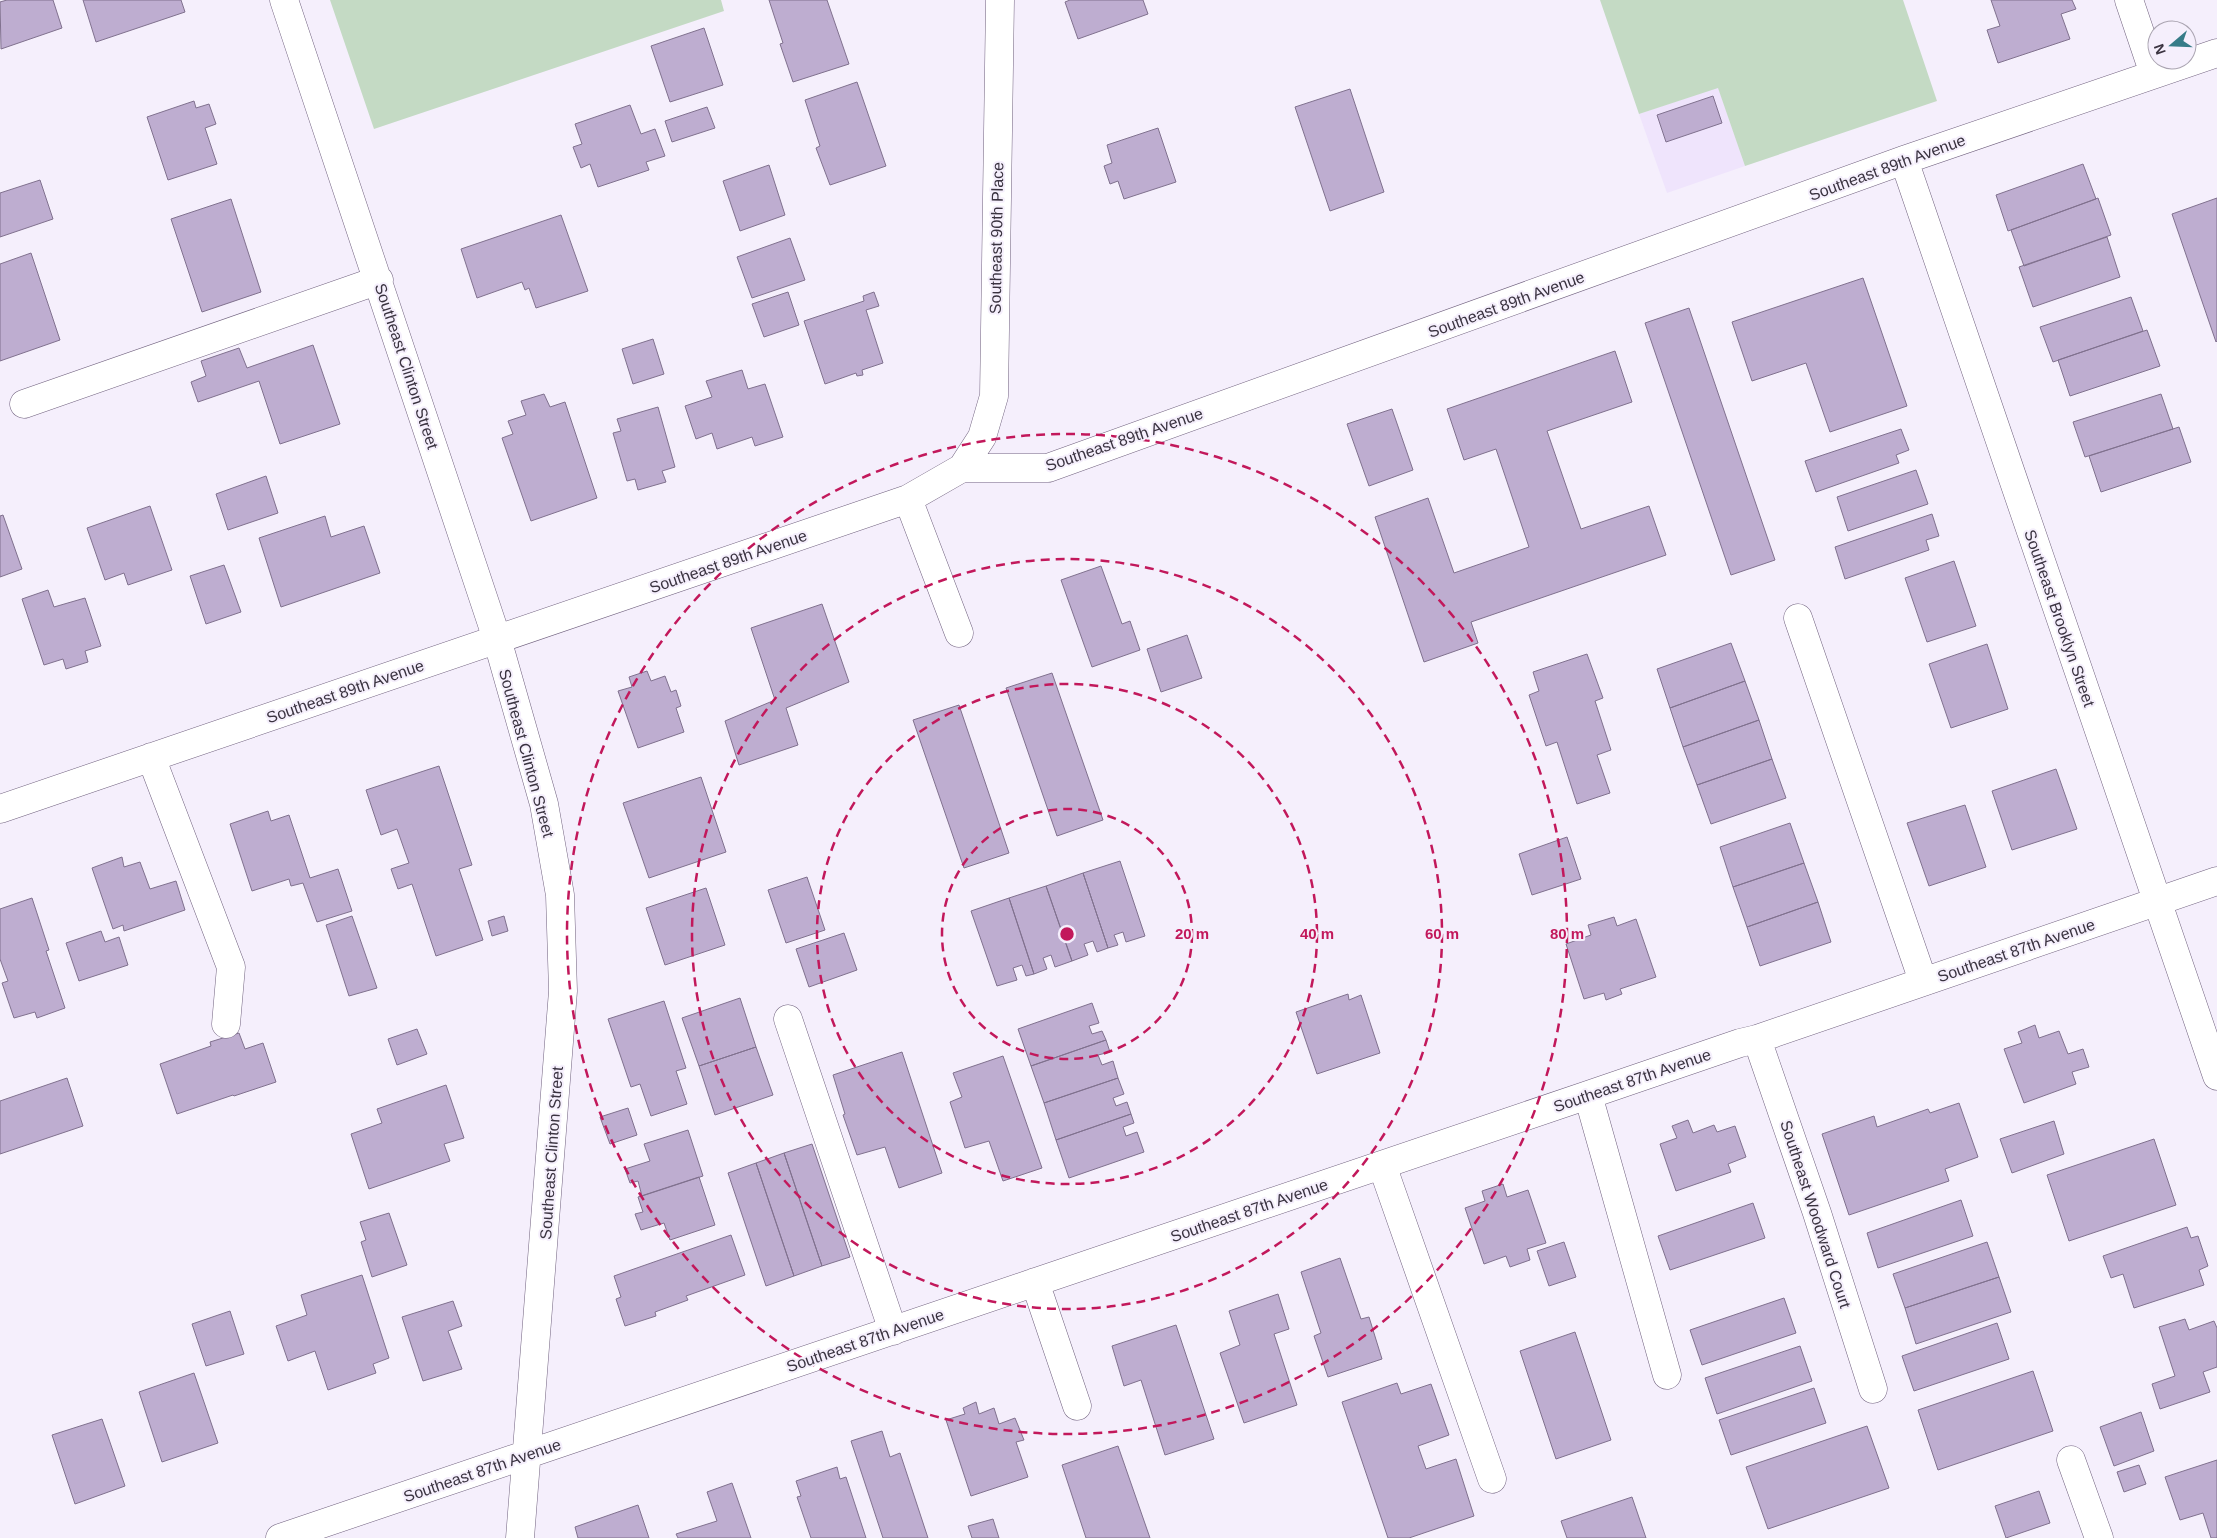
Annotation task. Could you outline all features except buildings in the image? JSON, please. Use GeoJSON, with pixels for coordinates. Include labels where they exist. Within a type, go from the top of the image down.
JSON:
{"type":"FeatureCollection","features":[{"type":"Feature","properties":{"kind":"street","name":"Southeast Clinton Street"},"geometry":{"type":"LineString","coordinates":[[284,0],[379,280],[497,639],[544,804],[560,895],[564,991],[520,1538]]}},
{"type":"Feature","properties":{"kind":"street","name":"Southeast 90th Place"},"geometry":{"type":"LineString","coordinates":[[962,468],[982,437],[994,396],[1000,0]]}},
{"type":"Feature","properties":{"kind":"street"},"geometry":{"type":"LineString","coordinates":[[2129,0],[2154,74]]}},
{"type":"Feature","properties":{"kind":"street","name":"Southeast 89th Avenue"},"geometry":{"type":"LineString","coordinates":[[0,809],[908,499],[962,468],[1048,468],[1904,160],[2217,54]]}},
{"type":"Feature","properties":{"kind":"street","name":"Southeast Brooklyn Street"},"geometry":{"type":"LineString","coordinates":[[1904,160],[2217,1076]]}},
{"type":"Feature","properties":{"kind":"street"},"geometry":{"type":"LineString","coordinates":[[24,404],[379,280]]}},
{"type":"Feature","properties":{"kind":"street"},"geometry":{"type":"LineString","coordinates":[[908,499],[925,538],[959,634]]}},
{"type":"Feature","properties":{"kind":"street"},"geometry":{"type":"LineString","coordinates":[[1798,618],[1923,981]]}},
{"type":"Feature","properties":{"kind":"street"},"geometry":{"type":"LineString","coordinates":[[151,757],[231,967],[226,1024]]}},
{"type":"Feature","properties":{"kind":"street","name":"Southeast 87th Avenue"},"geometry":{"type":"LineString","coordinates":[[280,1538],[1740,1043],[1757,1040],[1923,981],[2217,881]]}},
{"type":"Feature","properties":{"kind":"street"},"geometry":{"type":"LineString","coordinates":[[788,1019],[894,1331]]}},
{"type":"Feature","properties":{"kind":"street","name":"Southeast Woodward Court"},"geometry":{"type":"LineString","coordinates":[[1757,1040],[1817,1213],[1873,1388]]}},
{"type":"Feature","properties":{"kind":"street"},"geometry":{"type":"LineString","coordinates":[[1588,1095],[1667,1375]]}},
{"type":"Feature","properties":{"kind":"street"},"geometry":{"type":"LineString","coordinates":[[1382,1165],[1492,1479]]}},
{"type":"Feature","properties":{"kind":"street"},"geometry":{"type":"LineString","coordinates":[[1036,1282],[1077,1406]]}},
{"type":"Feature","properties":{"kind":"street"},"geometry":{"type":"LineString","coordinates":[[2071,1460],[2099,1538]]}},
{"type":"Feature","properties":{"kind":"shaded area"},"geometry":{"type":"Polygon","coordinates":[[[1718,87],[1745,166],[1667,193],[1639,114],[1718,87]]]}},
{"type":"Feature","properties":{"kind":"green space"},"geometry":{"type":"Polygon","coordinates":[[[330,0],[721,0],[724,11],[374,129],[330,0]]]}},
{"type":"Feature","properties":{"kind":"green space"},"geometry":{"type":"Polygon","coordinates":[[[1600,0],[1903,0],[1937,101],[1745,166],[1718,88],[1639,114],[1600,0]]]}}]}
